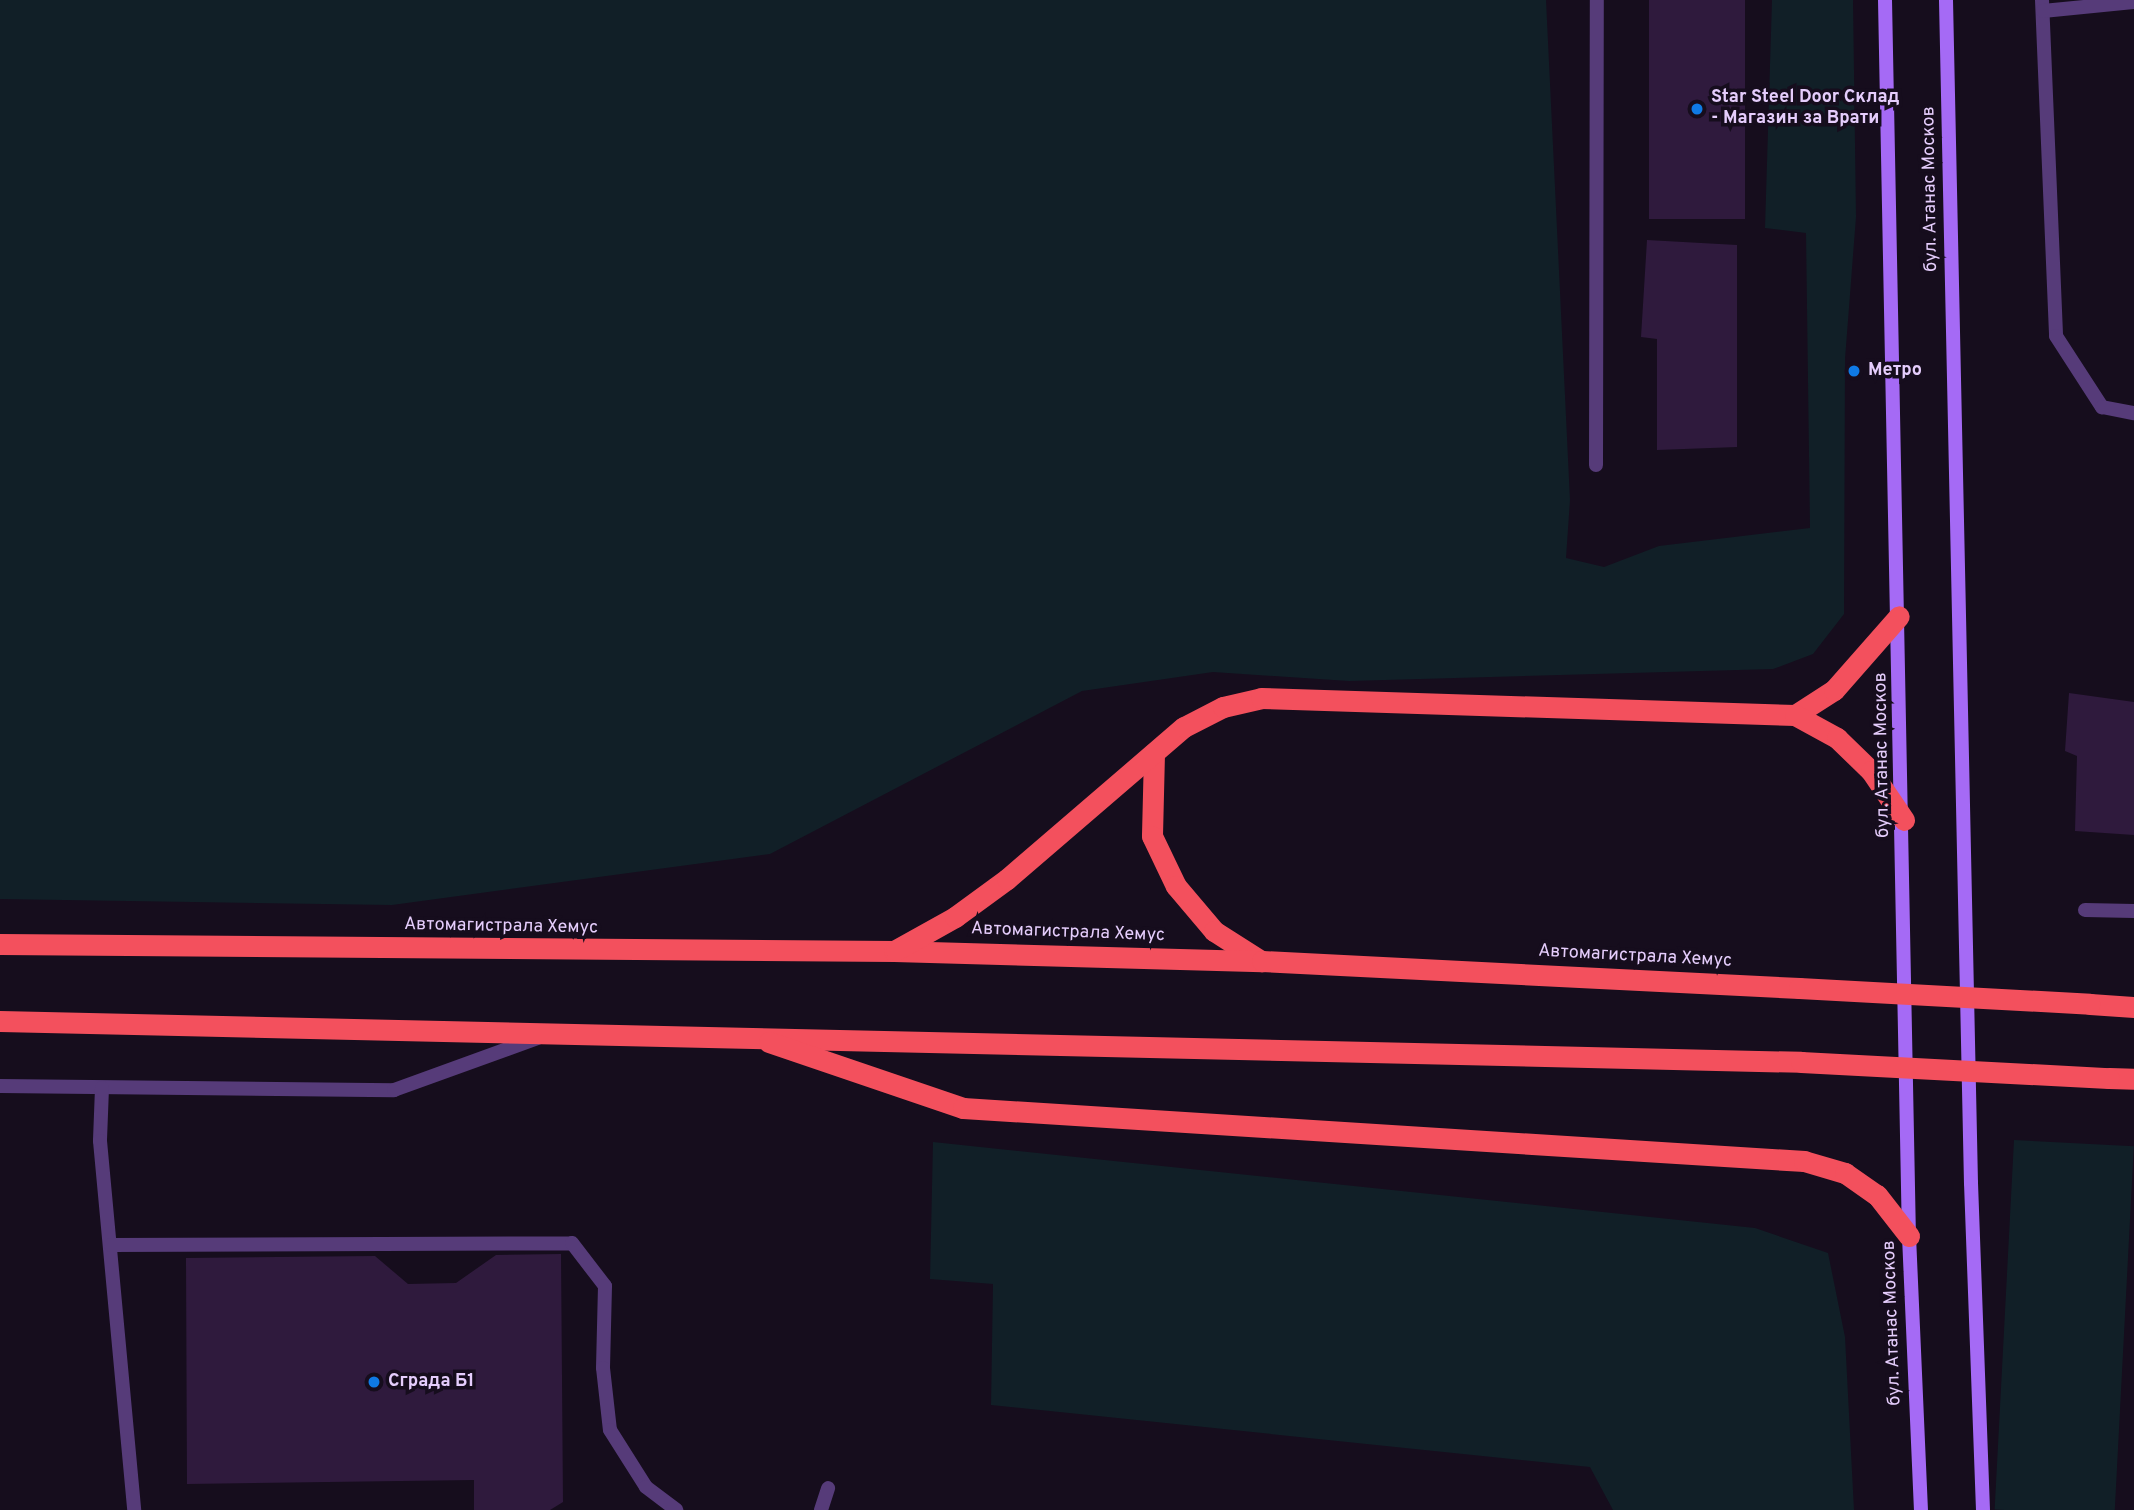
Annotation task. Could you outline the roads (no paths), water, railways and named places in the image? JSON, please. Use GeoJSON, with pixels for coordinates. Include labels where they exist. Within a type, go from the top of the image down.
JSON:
{"type":"FeatureCollection","features":[{"type":"Feature","properties":{"kind":"highway"},"geometry":{"type":"LineString","coordinates":[[1795,715],[1834,690],[1899,617]]}},
{"type":"Feature","properties":{"kind":"highway"},"geometry":{"type":"LineString","coordinates":[[894,951],[955,918],[1007,879],[1184,727],[1223,707],[1261,698],[1795,715],[1837,738],[1871,771],[1904,820]]}},
{"type":"Feature","properties":{"kind":"highway"},"geometry":{"type":"LineString","coordinates":[[1154,753],[1152,836],[1176,886],[1214,932],[1262,961]]}},
{"type":"Feature","properties":{"kind":"highway","name":"Автомагистрала Хемус"},"geometry":{"type":"LineString","coordinates":[[0,944],[894,951],[1262,961],[2134,1007]]}},
{"type":"Feature","properties":{"kind":"highway"},"geometry":{"type":"LineString","coordinates":[[0,1021],[559,1030],[1801,1062],[2134,1079]]}},
{"type":"Feature","properties":{"kind":"highway"},"geometry":{"type":"LineString","coordinates":[[747,1035],[963,1108],[1804,1161],[1846,1173],[1877,1195],[1909,1236]]}},
{"type":"Feature","properties":{"kind":"main road","name":"бул. Атанас Москов"},"geometry":{"type":"LineString","coordinates":[[1885,0],[1904,820],[1909,1236],[1921,1510]]}},
{"type":"Feature","properties":{"kind":"main road","name":"бул. Атанас Москов"},"geometry":{"type":"LineString","coordinates":[[1946,0],[1971,1155],[1983,1510]]}},
{"type":"Feature","properties":{"kind":"lane"},"geometry":{"type":"LineString","coordinates":[[1596,465],[1597,0]]}},
{"type":"Feature","properties":{"kind":"lane"},"geometry":{"type":"LineString","coordinates":[[2134,2],[2043,6],[2056,336],[2102,407],[2134,413]]}},
{"type":"Feature","properties":{"kind":"lane"},"geometry":{"type":"LineString","coordinates":[[2085,910],[2134,911]]}},
{"type":"Feature","properties":{"kind":"lane"},"geometry":{"type":"LineString","coordinates":[[0,1087],[394,1090],[559,1030]]}},
{"type":"Feature","properties":{"kind":"lane"},"geometry":{"type":"LineString","coordinates":[[102,1088],[100,1141],[134,1510]]}},
{"type":"Feature","properties":{"kind":"lane"},"geometry":{"type":"LineString","coordinates":[[111,1245],[572,1242],[605,1286],[603,1368],[610,1430],[646,1488],[676,1510]]}},
{"type":"Feature","properties":{"kind":"lane"},"geometry":{"type":"LineString","coordinates":[[821,1510],[828,1488]]}},
{"type":"Feature","properties":{"kind":"place","name":"Star Steel Door Склад - Магазин за Врати"},"geometry":{"type":"Point","coordinates":[1697,109]}},
{"type":"Feature","properties":{"kind":"place","name":"Метро"},"geometry":{"type":"Point","coordinates":[1854,371]}},
{"type":"Feature","properties":{"kind":"place","name":"Сграда Б1"},"geometry":{"type":"Point","coordinates":[374,1382]}}]}
